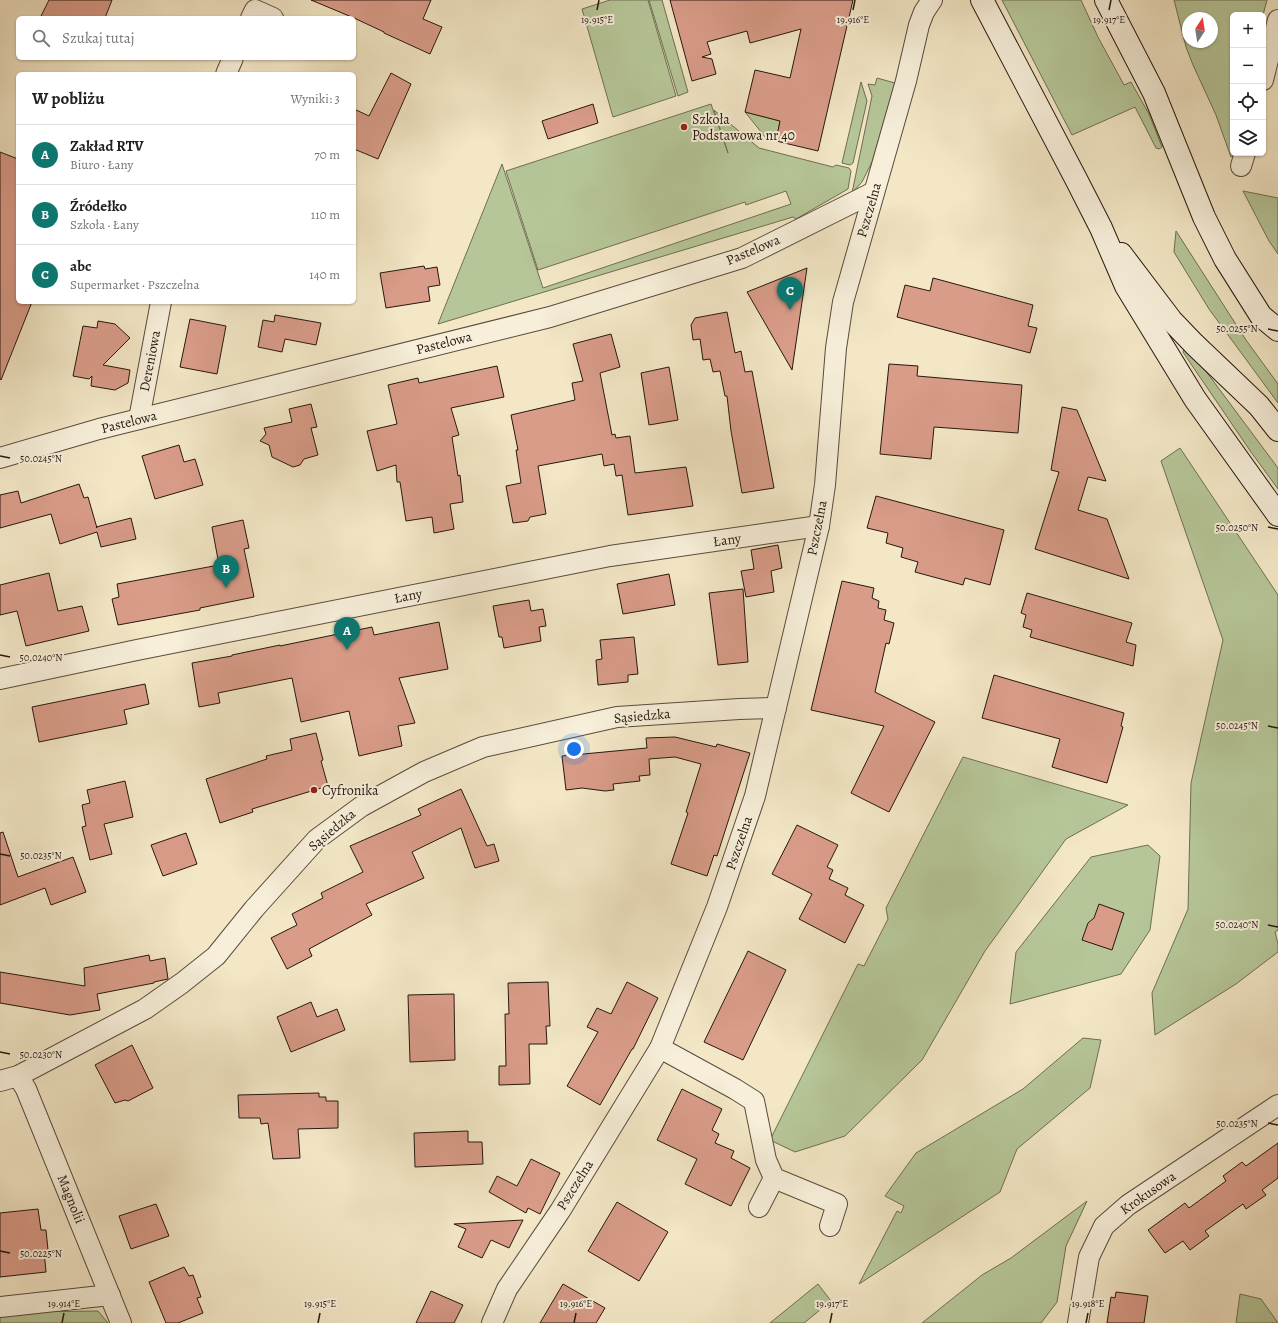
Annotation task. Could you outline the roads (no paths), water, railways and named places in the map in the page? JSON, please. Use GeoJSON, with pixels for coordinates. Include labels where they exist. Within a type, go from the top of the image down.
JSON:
{"type":"FeatureCollection","features":[{"type":"Feature","properties":{"kind":"main road"},"geometry":{"type":"LineString","coordinates":[[982,0],[1101,228],[1126,286],[1195,399],[1278,515]]}},
{"type":"Feature","properties":{"kind":"main road"},"geometry":{"type":"LineString","coordinates":[[1106,0],[1154,93],[1204,217],[1224,259],[1278,340]]}},
{"type":"Feature","properties":{"kind":"main road"},"geometry":{"type":"LineString","coordinates":[[1101,228],[1171,320],[1259,406],[1278,430]]}},
{"type":"Feature","properties":{"kind":"main road"},"geometry":{"type":"LineString","coordinates":[[1261,316],[1278,330]]}},
{"type":"Feature","properties":{"kind":"street","name":"Pszczelna"},"geometry":{"type":"LineString","coordinates":[[492,1323],[507,1289],[560,1211],[660,1048],[717,907],[755,796],[819,526],[825,485],[836,348],[843,302],[906,81],[919,25],[924,12],[932,0]]}},
{"type":"Feature","properties":{"kind":"street"},"geometry":{"type":"LineString","coordinates":[[252,16],[255,10],[268,16]]}},
{"type":"Feature","properties":{"kind":"street"},"geometry":{"type":"LineString","coordinates":[[1266,68],[1278,20]]}},
{"type":"Feature","properties":{"kind":"street"},"geometry":{"type":"LineString","coordinates":[[227,72],[232,60]]}},
{"type":"Feature","properties":{"kind":"street","name":"Pastelowa"},"geometry":{"type":"LineString","coordinates":[[0,458],[99,429],[550,317],[742,258],[874,192]]}},
{"type":"Feature","properties":{"kind":"street","name":"Dereniowa"},"geometry":{"type":"LineString","coordinates":[[139,419],[161,304]]}},
{"type":"Feature","properties":{"kind":"street","name":"Łany"},"geometry":{"type":"LineString","coordinates":[[0,679],[137,650],[610,556],[819,526]]}},
{"type":"Feature","properties":{"kind":"street","name":"Sąsiedzka"},"geometry":{"type":"LineString","coordinates":[[6,1076],[145,1009],[182,983],[216,956],[254,909],[317,839],[362,806],[424,772],[483,747],[617,717],[776,708]]}},
{"type":"Feature","properties":{"kind":"street"},"geometry":{"type":"LineString","coordinates":[[660,1048],[754,1101],[766,1160],[774,1178],[837,1204],[830,1226]]}},
{"type":"Feature","properties":{"kind":"street","name":"Magnolii"},"geometry":{"type":"LineString","coordinates":[[6,1076],[26,1089],[121,1323]]}},
{"type":"Feature","properties":{"kind":"street","name":"Krokusowa"},"geometry":{"type":"LineString","coordinates":[[1078,1323],[1089,1257],[1104,1226],[1128,1205],[1278,1105]]}},
{"type":"Feature","properties":{"kind":"street"},"geometry":{"type":"LineString","coordinates":[[759,1207],[774,1178]]}},
{"type":"Feature","properties":{"kind":"street"},"geometry":{"type":"LineString","coordinates":[[0,1307],[110,1295]]}},
{"type":"Feature","properties":{"kind":"place","name":"Szkoła Podstawowa nr 40"},"geometry":{"type":"Point","coordinates":[684,127]}},
{"type":"Feature","properties":{"kind":"place","name":"abc"},"geometry":{"type":"Point","coordinates":[790,310]}},
{"type":"Feature","properties":{"kind":"place","name":"Źródełko"},"geometry":{"type":"Point","coordinates":[226,588]}},
{"type":"Feature","properties":{"kind":"place","name":"Zakład RTV"},"geometry":{"type":"Point","coordinates":[347,650]}},
{"type":"Feature","properties":{"kind":"place","name":"Cyfronika"},"geometry":{"type":"Point","coordinates":[314,790]}}]}
